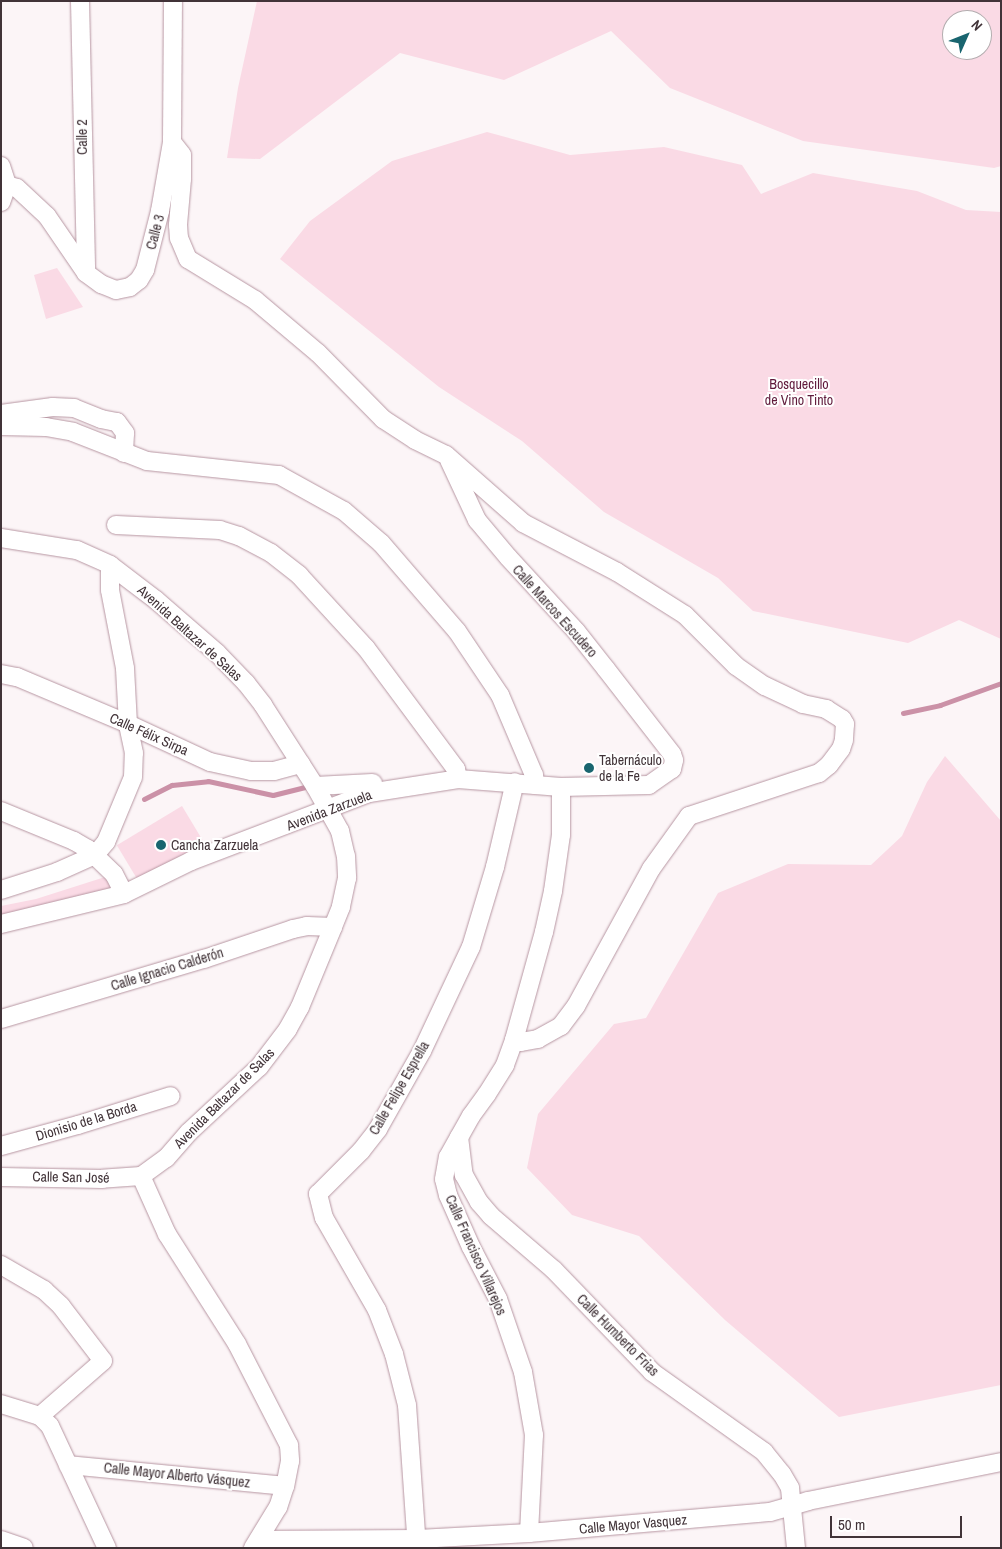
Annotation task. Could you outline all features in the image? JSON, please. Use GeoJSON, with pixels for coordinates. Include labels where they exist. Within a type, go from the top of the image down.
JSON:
{"type":"FeatureCollection","features":[{"type":"Feature","properties":{"kind":"street","name":"Calle 2"},"geometry":{"type":"LineString","coordinates":[[80,1],[86,273]]}},
{"type":"Feature","properties":{"kind":"street","name":"Calle 3"},"geometry":{"type":"LineString","coordinates":[[4,194],[18,188],[47,216],[86,273],[102,284],[116,290],[130,287],[139,280],[145,270],[160,211],[172,142],[173,1]]}},
{"type":"Feature","properties":{"kind":"street"},"geometry":{"type":"LineString","coordinates":[[172,142],[182,155],[178,225],[179,238],[188,259],[255,300],[318,353],[398,430],[446,455],[522,523],[617,572],[685,615],[736,666],[760,683],[803,704],[826,709],[842,719],[845,731],[841,749],[829,765],[819,773],[695,812],[680,826],[651,869],[576,1006],[561,1026],[538,1039],[521,1042],[514,1040]]}},
{"type":"Feature","properties":{"kind":"street"},"geometry":{"type":"LineString","coordinates":[[1,166],[4,194]]}},
{"type":"Feature","properties":{"kind":"street"},"geometry":{"type":"LineString","coordinates":[[1,414],[53,407],[74,408],[101,419],[116,422],[125,433],[124,453]]}},
{"type":"Feature","properties":{"kind":"street"},"geometry":{"type":"LineString","coordinates":[[1,426],[46,427],[73,432],[147,461],[279,474],[344,510],[381,543],[457,631],[500,695],[535,780]]}},
{"type":"Feature","properties":{"kind":"street","name":"Calle Marcos Escudero"},"geometry":{"type":"LineString","coordinates":[[446,455],[477,520],[576,630],[672,754],[672,766]]}},
{"type":"Feature","properties":{"kind":"street"},"geometry":{"type":"LineString","coordinates":[[116,525],[220,530],[239,536],[271,553],[299,575],[366,648],[457,774]]}},
{"type":"Feature","properties":{"kind":"street","name":"Avenida Baltazar de Salas"},"geometry":{"type":"LineString","coordinates":[[1,538],[77,550],[110,565],[170,612],[246,683],[269,713],[315,786],[340,831],[346,856],[347,878],[333,927],[300,1007],[276,1047],[259,1067],[189,1132],[166,1158],[141,1176]]}},
{"type":"Feature","properties":{"kind":"street"},"geometry":{"type":"LineString","coordinates":[[1,890],[57,872],[95,855],[106,842],[133,777],[134,753],[128,724],[124,668],[110,590],[110,565]]}},
{"type":"Feature","properties":{"kind":"street","name":"Calle Félix Sirpa"},"geometry":{"type":"LineString","coordinates":[[1,674],[17,677],[128,724],[210,762],[251,771],[274,771],[301,764]]}},
{"type":"Feature","properties":{"kind":"street"},"geometry":{"type":"LineString","coordinates":[[315,786],[360,785],[457,774],[535,780],[634,779],[672,766]]}},
{"type":"Feature","properties":{"kind":"street","name":"Avenida Zarzuela"},"geometry":{"type":"LineString","coordinates":[[1,924],[124,894],[191,861],[369,793],[457,774],[515,782],[535,780],[561,787],[649,785],[672,766]]}},
{"type":"Feature","properties":{"kind":"street","name":"Calle Felipe Esprella"},"geometry":{"type":"LineString","coordinates":[[418,1543],[407,1406],[394,1354],[377,1310],[324,1218],[318,1194],[361,1151],[378,1129],[422,1051],[471,947],[496,868],[515,782]]}},
{"type":"Feature","properties":{"kind":"street","name":"Calle Francisco Villarejos"},"geometry":{"type":"LineString","coordinates":[[529,1533],[534,1435],[524,1372],[498,1299],[471,1247],[448,1195],[444,1179],[448,1157],[505,1065],[514,1040],[544,932],[553,891],[561,835],[561,787]]}},
{"type":"Feature","properties":{"kind":"street"},"geometry":{"type":"LineString","coordinates":[[1,811],[74,841],[95,855],[114,874],[124,894]]}},
{"type":"Feature","properties":{"kind":"street","name":"Calle Ignacio Calderón"},"geometry":{"type":"LineString","coordinates":[[1,1019],[204,959],[293,929],[307,926],[333,927]]}},
{"type":"Feature","properties":{"kind":"street","name":"Dionisio de la Borda"},"geometry":{"type":"LineString","coordinates":[[1,1146],[78,1125],[171,1096]]}},
{"type":"Feature","properties":{"kind":"street","name":"Calle Humberto Frias"},"geometry":{"type":"LineString","coordinates":[[459,1137],[464,1175],[478,1202],[491,1216],[554,1270],[652,1372],[737,1435],[764,1452],[790,1488],[796,1548]]}},
{"type":"Feature","properties":{"kind":"street"},"geometry":{"type":"LineString","coordinates":[[141,1176],[167,1234],[237,1344],[283,1430],[288,1445],[290,1461],[285,1486],[278,1507],[256,1544]]}},
{"type":"Feature","properties":{"kind":"street","name":"Calle San José"},"geometry":{"type":"LineString","coordinates":[[1,1177],[102,1179],[141,1176]]}},
{"type":"Feature","properties":{"kind":"street"},"geometry":{"type":"LineString","coordinates":[[1,1265],[44,1290],[61,1306],[103,1361],[40,1416]]}},
{"type":"Feature","properties":{"kind":"street"},"geometry":{"type":"LineString","coordinates":[[1,1404],[40,1416],[50,1426],[108,1548]]}},
{"type":"Feature","properties":{"kind":"street","name":"Calle Mayor Vasquez"},"geometry":{"type":"LineString","coordinates":[[256,1544],[418,1543],[770,1512],[792,1505],[1001,1462]]}},
{"type":"Feature","properties":{"kind":"street","name":"Calle Mayor Alberto Vásquez"},"geometry":{"type":"LineString","coordinates":[[68,1465],[285,1486]]}},
{"type":"Feature","properties":{"kind":"street"},"geometry":{"type":"LineString","coordinates":[[1,1540],[24,1548]]}},
{"type":"Feature","properties":{"kind":"green space"},"geometry":{"type":"Polygon","coordinates":[[[257,1],[1001,1],[1001,166],[994,168],[803,141],[670,88],[611,31],[504,80],[400,53],[260,159],[227,158],[238,88],[257,1]]]}},
{"type":"Feature","properties":{"kind":"green space","name":"Bosquecillo de Vino Tinto"},"geometry":{"type":"Polygon","coordinates":[[[487,132],[570,155],[664,147],[742,165],[761,194],[813,173],[917,191],[966,210],[1001,212],[1001,639],[959,620],[908,643],[753,611],[718,578],[604,512],[522,441],[439,387],[280,259],[310,221],[392,161],[487,132]]]}},
{"type":"Feature","properties":{"kind":"green space"},"geometry":{"type":"Polygon","coordinates":[[[57,268],[83,307],[46,319],[34,275],[57,268]]]}},
{"type":"Feature","properties":{"kind":"green space"},"geometry":{"type":"Polygon","coordinates":[[[945,756],[1001,821],[1001,1385],[839,1417],[725,1320],[639,1236],[572,1215],[527,1168],[538,1114],[614,1024],[646,1018],[718,893],[788,864],[871,865],[902,836],[927,782],[945,756]]]}},
{"type":"Feature","properties":{"kind":"green space","name":"Cancha Zarzuela"},"geometry":{"type":"Polygon","coordinates":[[[182,806],[204,842],[138,881],[117,845],[182,806]]]}},
{"type":"Feature","properties":{"kind":"green space"},"geometry":{"type":"Polygon","coordinates":[[[105,877],[113,884],[113,893],[1,928],[1,906],[36,899],[105,877]]]}},
{"type":"Feature","properties":{"kind":"waterway"},"geometry":{"type":"LineString","coordinates":[[903,713],[940,705],[1001,683]]}},
{"type":"Feature","properties":{"kind":"waterway"},"geometry":{"type":"LineString","coordinates":[[144,799],[172,785],[208,781],[273,795],[305,787]]}},
{"type":"Feature","properties":{"kind":"place","name":"Tabernáculo de la Fe"},"geometry":{"type":"Point","coordinates":[589,768]}},
{"type":"Feature","properties":{"kind":"place","name":"Cancha Zarzuela"},"geometry":{"type":"Point","coordinates":[161,845]}}]}
